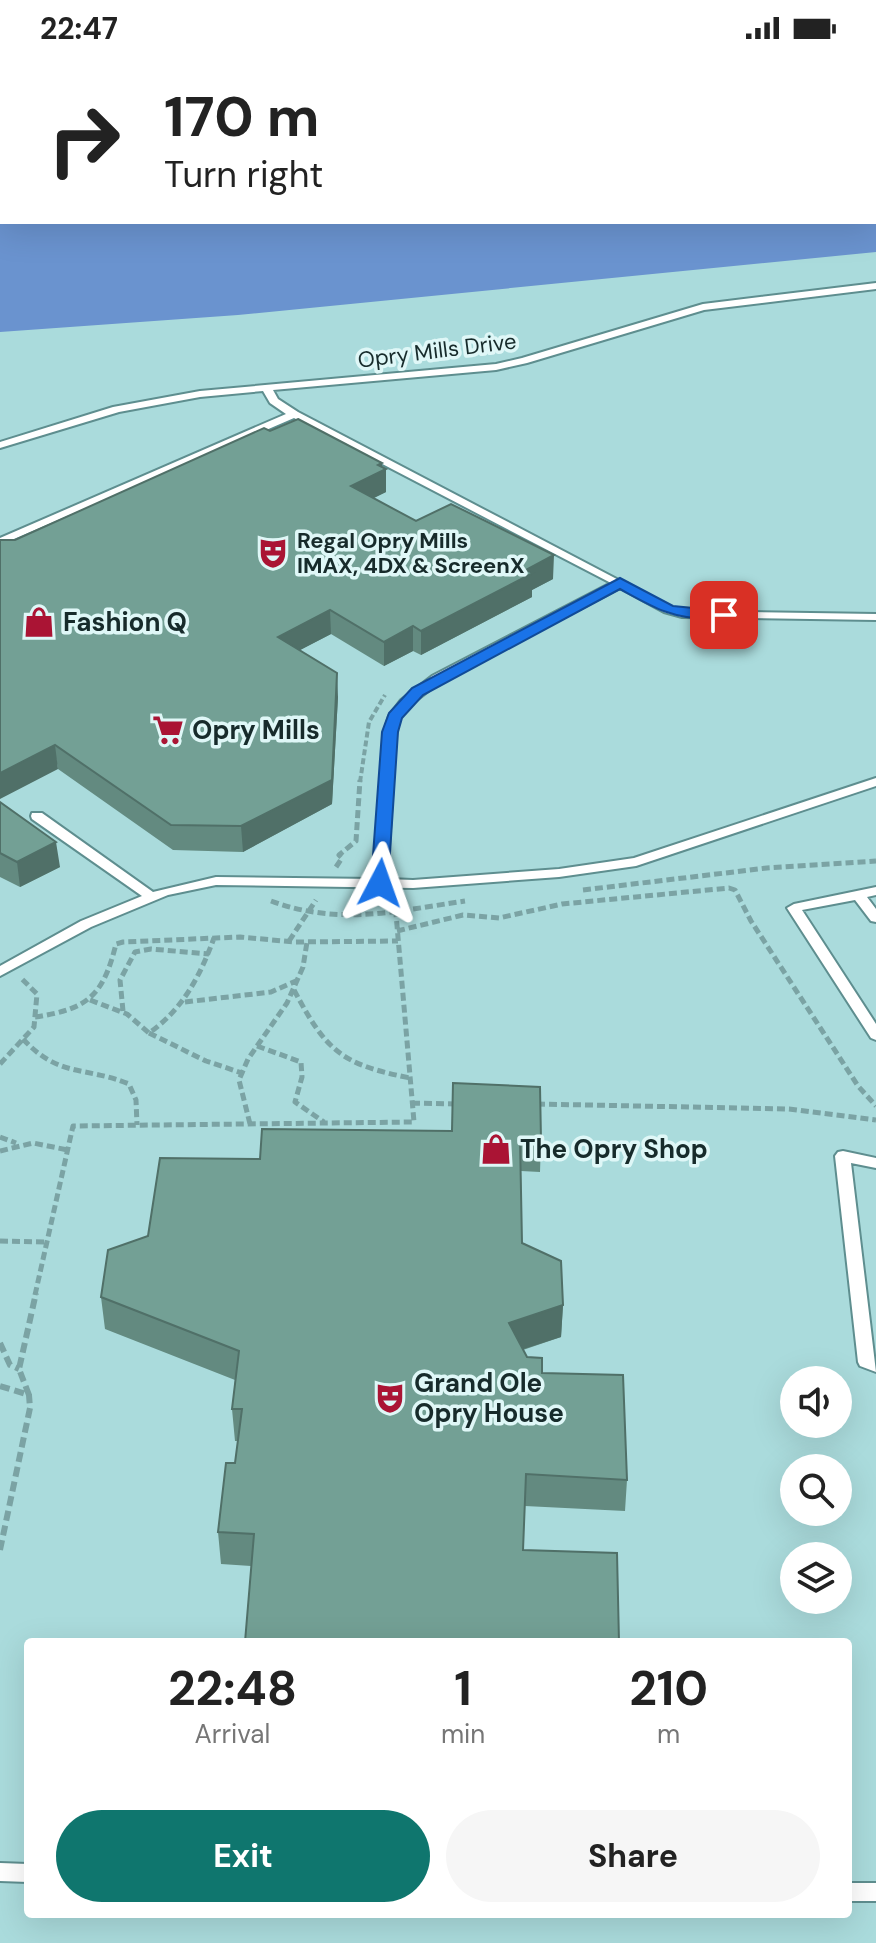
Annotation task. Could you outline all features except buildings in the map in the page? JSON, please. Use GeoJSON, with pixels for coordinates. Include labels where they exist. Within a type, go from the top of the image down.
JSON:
{"type":"FeatureCollection","features":[{"type":"Feature","properties":{"kind":"lane","name":"Opry Mills Drive"},"geometry":{"type":"LineString","coordinates":[[0,445],[129,407],[200,394],[496,367],[703,307],[876,286]]}},
{"type":"Feature","properties":{"kind":"lane"},"geometry":{"type":"LineString","coordinates":[[266,387],[274,401],[294,414],[668,610],[682,614],[876,617]]}},
{"type":"Feature","properties":{"kind":"lane"},"geometry":{"type":"LineString","coordinates":[[0,542],[294,414]]}},
{"type":"Feature","properties":{"kind":"lane"},"geometry":{"type":"LineString","coordinates":[[380,883],[390,732],[395,716],[405,703],[436,679],[620,583]]}},
{"type":"Feature","properties":{"kind":"lane"},"geometry":{"type":"LineString","coordinates":[[5,970],[86,924],[152,897],[216,881],[413,884],[559,873],[636,862],[875,784]]}},
{"type":"Feature","properties":{"kind":"lane"},"geometry":{"type":"LineString","coordinates":[[37,816],[152,897]]}},
{"type":"Feature","properties":{"kind":"lane"},"geometry":{"type":"LineString","coordinates":[[876,891],[794,908],[873,1035],[876,1035]]}},
{"type":"Feature","properties":{"kind":"lane"},"geometry":{"type":"LineString","coordinates":[[858,895],[876,918]]}},
{"type":"Feature","properties":{"kind":"lane"},"geometry":{"type":"LineString","coordinates":[[876,1163],[843,1156],[866,1362],[876,1366]]}},
{"type":"Feature","properties":{"kind":"lane"},"geometry":{"type":"LineString","coordinates":[[0,1872],[24,1873]]}},
{"type":"Feature","properties":{"kind":"lane"},"geometry":{"type":"LineString","coordinates":[[852,1892],[876,1892]]}},
{"type":"Feature","properties":{"kind":"path"},"geometry":{"type":"LineString","coordinates":[[289,941],[342,858],[339,855],[356,841],[366,732],[380,699],[391,690]]}},
{"type":"Feature","properties":{"kind":"path"},"geometry":{"type":"LineString","coordinates":[[0,1550],[30,1408],[29,1395],[19,1369],[73,1126],[414,1122],[396,914],[413,884]]}},
{"type":"Feature","properties":{"kind":"path"},"geometry":{"type":"LineString","coordinates":[[397,931],[463,915],[499,918],[562,904],[716,888],[735,890],[751,921],[858,1086],[876,1106]]}},
{"type":"Feature","properties":{"kind":"path"},"geometry":{"type":"LineString","coordinates":[[149,1033],[183,1002],[209,954],[214,938]]}},
{"type":"Feature","properties":{"kind":"path"},"geometry":{"type":"LineString","coordinates":[[35,1017],[70,1012],[90,1000],[108,978],[116,944],[214,938],[307,942],[398,941]]}},
{"type":"Feature","properties":{"kind":"path"},"geometry":{"type":"LineString","coordinates":[[159,950],[160,940]]}},
{"type":"Feature","properties":{"kind":"path"},"geometry":{"type":"LineString","coordinates":[[250,1124],[239,1080],[257,1046],[287,1003],[307,942]]}},
{"type":"Feature","properties":{"kind":"path"},"geometry":{"type":"LineString","coordinates":[[124,1013],[120,973],[127,960],[140,950],[209,954]]}},
{"type":"Feature","properties":{"kind":"path"},"geometry":{"type":"LineString","coordinates":[[0,1064],[34,1027],[37,994],[5,970]]}},
{"type":"Feature","properties":{"kind":"path"},"geometry":{"type":"LineString","coordinates":[[183,1002],[271,992],[297,980]]}},
{"type":"Feature","properties":{"kind":"path"},"geometry":{"type":"LineString","coordinates":[[293,989],[316,1032],[344,1060],[410,1078]]}},
{"type":"Feature","properties":{"kind":"path"},"geometry":{"type":"LineString","coordinates":[[90,1000],[124,1013],[149,1033],[206,1061],[242,1073]]}},
{"type":"Feature","properties":{"kind":"path"},"geometry":{"type":"LineString","coordinates":[[23,1039],[41,1058],[129,1084],[136,1100],[137,1125]]}},
{"type":"Feature","properties":{"kind":"path"},"geometry":{"type":"LineString","coordinates":[[257,1046],[301,1062],[302,1077],[295,1102],[327,1123]]}},
{"type":"Feature","properties":{"kind":"path"},"geometry":{"type":"LineString","coordinates":[[412,1103],[470,1104]]}},
{"type":"Feature","properties":{"kind":"path"},"geometry":{"type":"LineString","coordinates":[[527,1104],[789,1109],[876,1120]]}},
{"type":"Feature","properties":{"kind":"path"},"geometry":{"type":"LineString","coordinates":[[0,1137],[16,1143],[44,1143],[68,1150]]}},
{"type":"Feature","properties":{"kind":"path"},"geometry":{"type":"LineString","coordinates":[[0,1151],[16,1143]]}},
{"type":"Feature","properties":{"kind":"path"},"geometry":{"type":"LineString","coordinates":[[0,1241],[47,1242]]}},
{"type":"Feature","properties":{"kind":"path"},"geometry":{"type":"LineString","coordinates":[[0,1343],[10,1365],[19,1369]]}},
{"type":"Feature","properties":{"kind":"path"},"geometry":{"type":"LineString","coordinates":[[0,1386],[29,1395]]}},
{"type":"Feature","properties":{"kind":"water"},"geometry":{"type":"Polygon","coordinates":[[[0,224],[876,224],[876,252],[238,315],[0,332],[0,224]]]}},
{"type":"Feature","properties":{"kind":"place","name":"Regal Opry Mills IMAX, 4DX & ScreenX"},"geometry":{"type":"Point","coordinates":[273,553]}},
{"type":"Feature","properties":{"kind":"place","name":"Fashion Q"},"geometry":{"type":"Point","coordinates":[39,622]}},
{"type":"Feature","properties":{"kind":"place","name":"Opry Mills"},"geometry":{"type":"Point","coordinates":[168,730]}},
{"type":"Feature","properties":{"kind":"place","name":"The Opry Shop"},"geometry":{"type":"Point","coordinates":[496,1149]}},
{"type":"Feature","properties":{"kind":"place","name":"Grand Ole Opry House"},"geometry":{"type":"Point","coordinates":[390,1398]}},
{"type":"Feature","properties":{"kind":"route"},"geometry":{"type":"LineString","coordinates":[[380,883],[390,732],[395,716],[418,691],[620,583],[668,610],[682,614],[724,615]]}}]}
